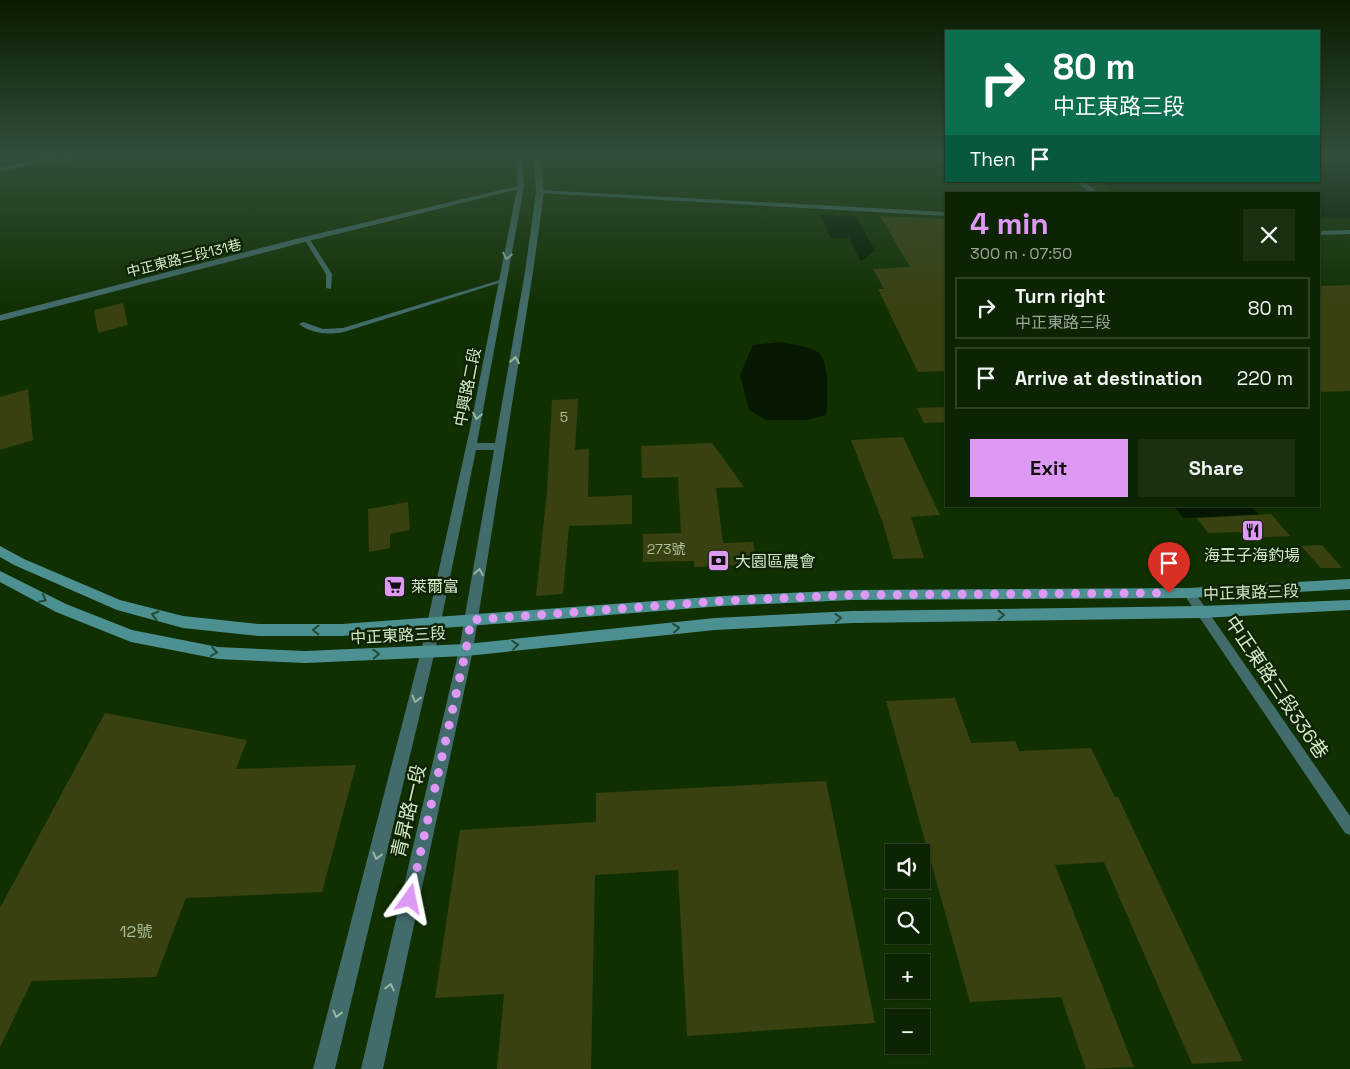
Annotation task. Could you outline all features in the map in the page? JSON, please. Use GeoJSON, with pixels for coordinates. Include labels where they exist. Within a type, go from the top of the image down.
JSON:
{"type":"FeatureCollection","features":[{"type":"Feature","properties":{"kind":"main road","name":"中正東路三段"},"geometry":{"type":"LineString","coordinates":[[0,551],[19,562],[116,605],[183,622],[258,630],[342,630],[722,601],[851,595],[1189,593],[1350,584]]}},
{"type":"Feature","properties":{"kind":"main road","name":"中正東路三段"},"geometry":{"type":"LineString","coordinates":[[2,579],[61,608],[132,636],[218,653],[305,657],[466,650],[716,624],[853,617],[1202,612],[1350,605]]}},
{"type":"Feature","properties":{"kind":"street","name":"中正東路三段131巷"},"geometry":{"type":"LineString","coordinates":[[0,318],[443,206]]}},
{"type":"Feature","properties":{"kind":"street","name":"中興路二段"},"geometry":{"type":"LineString","coordinates":[[434,623],[471,447],[517,206]]}},
{"type":"Feature","properties":{"kind":"street"},"geometry":{"type":"LineString","coordinates":[[471,620],[528,281],[538,206]]}},
{"type":"Feature","properties":{"kind":"street"},"geometry":{"type":"LineString","coordinates":[[796,206],[945,214]]}},
{"type":"Feature","properties":{"kind":"street"},"geometry":{"type":"LineString","coordinates":[[1320,233],[1350,232]]}},
{"type":"Feature","properties":{"kind":"street"},"geometry":{"type":"LineString","coordinates":[[471,447],[500,446]]}},
{"type":"Feature","properties":{"kind":"street","name":"青昇路一段"},"geometry":{"type":"LineString","coordinates":[[372,1069],[466,650],[471,620]]}},
{"type":"Feature","properties":{"kind":"street","name":"青昇路一段"},"geometry":{"type":"LineString","coordinates":[[324,1069],[434,623]]}},
{"type":"Feature","properties":{"kind":"lane"},"geometry":{"type":"LineString","coordinates":[[307,239],[329,274],[329,288]]}},
{"type":"Feature","properties":{"kind":"lane"},"geometry":{"type":"LineString","coordinates":[[303,324],[316,331],[328,333],[344,330],[502,281]]}},
{"type":"Feature","properties":{"kind":"lane","name":"中正東路三段336巷"},"geometry":{"type":"LineString","coordinates":[[1189,593],[1350,828]]}},
{"type":"Feature","properties":{"kind":"shaded area"},"geometry":{"type":"Polygon","coordinates":[[[1320,206],[1350,206],[1350,218],[1320,219],[1320,206]]]}},
{"type":"Feature","properties":{"kind":"shaded area"},"geometry":{"type":"Polygon","coordinates":[[[820,215],[856,216],[875,251],[861,261],[849,238],[831,238],[820,215]]]}},
{"type":"Feature","properties":{"kind":"shaded area"},"geometry":{"type":"Polygon","coordinates":[[[781,342],[811,349],[819,353],[823,358],[827,373],[826,415],[807,420],[766,420],[749,410],[740,375],[753,345],[781,342]]]}},
{"type":"Feature","properties":{"kind":"shaded area"},"geometry":{"type":"Polygon","coordinates":[[[1175,507],[1253,507],[1259,515],[1183,518],[1175,507]]]}},
{"type":"Feature","properties":{"kind":"building"},"geometry":{"type":"Polygon","coordinates":[[[880,216],[945,219],[945,371],[918,372],[878,289],[884,289],[873,269],[910,267],[880,216]]]}},
{"type":"Feature","properties":{"kind":"building"},"geometry":{"type":"Polygon","coordinates":[[[1350,285],[1350,391],[1320,392],[1320,286],[1350,285]]]}},
{"type":"Feature","properties":{"kind":"building"},"geometry":{"type":"Polygon","coordinates":[[[123,303],[128,325],[98,333],[94,310],[123,303]]]}},
{"type":"Feature","properties":{"kind":"building"},"geometry":{"type":"Polygon","coordinates":[[[28,389],[33,440],[0,450],[0,397],[28,389]]]}},
{"type":"Feature","properties":{"kind":"building"},"geometry":{"type":"Polygon","coordinates":[[[578,399],[575,450],[589,449],[588,497],[632,495],[632,524],[569,526],[563,594],[536,596],[547,491],[552,400],[578,399]]]}},
{"type":"Feature","properties":{"kind":"building"},"geometry":{"type":"Polygon","coordinates":[[[945,407],[945,422],[924,423],[917,408],[945,407]]]}},
{"type":"Feature","properties":{"kind":"building"},"geometry":{"type":"Polygon","coordinates":[[[903,437],[940,515],[911,517],[924,558],[893,559],[883,523],[851,440],[903,437]]]}},
{"type":"Feature","properties":{"kind":"building"},"geometry":{"type":"Polygon","coordinates":[[[712,443],[744,487],[716,488],[723,543],[753,542],[757,564],[694,567],[694,561],[643,562],[643,534],[681,533],[678,477],[642,478],[641,446],[712,443]]]}},
{"type":"Feature","properties":{"kind":"building"},"geometry":{"type":"Polygon","coordinates":[[[408,502],[410,530],[390,534],[390,548],[369,552],[368,509],[408,502]]]}},
{"type":"Feature","properties":{"kind":"building"},"geometry":{"type":"Polygon","coordinates":[[[1271,514],[1290,536],[1246,538],[1240,532],[1208,533],[1197,518],[1271,514]]]}},
{"type":"Feature","properties":{"kind":"building"},"geometry":{"type":"Polygon","coordinates":[[[1322,545],[1342,568],[1321,568],[1301,546],[1322,545]]]}},
{"type":"Feature","properties":{"kind":"building"},"geometry":{"type":"Polygon","coordinates":[[[955,698],[971,743],[1015,741],[1019,751],[1091,748],[1115,797],[1118,797],[1243,1061],[1192,1064],[1104,862],[1055,865],[1134,1067],[1086,1069],[1061,997],[970,1002],[930,859],[930,844],[926,844],[886,701],[955,698]]]}},
{"type":"Feature","properties":{"kind":"building"},"geometry":{"type":"Polygon","coordinates":[[[105,713],[247,740],[236,769],[356,765],[322,892],[186,898],[156,977],[32,981],[0,1047],[0,908],[105,713]]]}},
{"type":"Feature","properties":{"kind":"building"},"geometry":{"type":"Polygon","coordinates":[[[826,781],[875,1023],[687,1036],[678,870],[595,875],[591,1069],[497,1069],[504,994],[435,998],[460,830],[596,822],[596,793],[826,781]]]}},
{"type":"Feature","properties":{"kind":"place","name":"海王子海釣場"},"geometry":{"type":"Point","coordinates":[1252,531]}},
{"type":"Feature","properties":{"kind":"place","name":"大園區農會"},"geometry":{"type":"Point","coordinates":[719,561]}},
{"type":"Feature","properties":{"kind":"place","name":"萊爾富"},"geometry":{"type":"Point","coordinates":[395,586]}},
{"type":"Feature","properties":{"kind":"route"},"geometry":{"type":"LineString","coordinates":[[410,899],[466,650],[471,620],[722,601],[851,595],[1169,593]]}}]}
